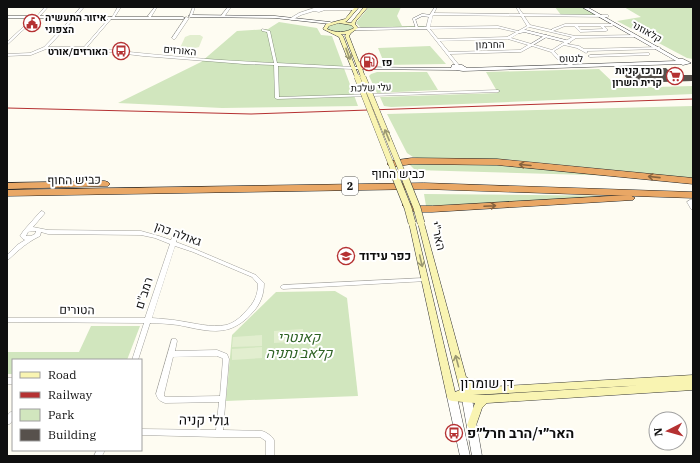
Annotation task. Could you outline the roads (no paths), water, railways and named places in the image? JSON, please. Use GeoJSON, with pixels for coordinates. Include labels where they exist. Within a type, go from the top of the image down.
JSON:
{"type":"FeatureCollection","features":[{"type":"Feature","properties":{"kind":"highway"},"geometry":{"type":"LineString","coordinates":[[394,152],[403,158],[421,161]]}},
{"type":"Feature","properties":{"kind":"highway"},"geometry":{"type":"LineString","coordinates":[[394,163],[436,161],[513,164],[693,181]]}},
{"type":"Feature","properties":{"kind":"highway","name":"כביש החוף"},"geometry":{"type":"LineString","coordinates":[[7,186],[407,179],[531,182],[693,189]]}},
{"type":"Feature","properties":{"kind":"highway","name":"כביש החוף"},"geometry":{"type":"LineString","coordinates":[[7,193],[424,186],[527,188],[693,196]]}},
{"type":"Feature","properties":{"kind":"highway"},"geometry":{"type":"LineString","coordinates":[[407,205],[417,209],[448,209],[605,199],[693,196]]}},
{"type":"Feature","properties":{"kind":"highway"},"geometry":{"type":"LineString","coordinates":[[418,223],[428,213],[448,209]]}},
{"type":"Feature","properties":{"kind":"main road"},"geometry":{"type":"LineString","coordinates":[[356,8],[346,20],[330,23],[324,27],[327,30],[336,33],[349,32],[354,27],[354,21],[366,7]]}},
{"type":"Feature","properties":{"kind":"main road"},"geometry":{"type":"LineString","coordinates":[[341,22],[354,27]]}},
{"type":"Feature","properties":{"kind":"main road","name":"האר\"י"},"geometry":{"type":"LineString","coordinates":[[349,32],[347,36],[394,163],[407,205],[418,223],[466,396]]}},
{"type":"Feature","properties":{"kind":"main road","name":"האר\"י"},"geometry":{"type":"LineString","coordinates":[[336,33],[341,36],[353,68],[360,72],[394,152],[394,163],[417,209],[425,280],[452,397]]}},
{"type":"Feature","properties":{"kind":"main road"},"geometry":{"type":"LineString","coordinates":[[360,72],[372,68]]}},
{"type":"Feature","properties":{"kind":"main road"},"geometry":{"type":"LineString","coordinates":[[360,72],[372,68]]}},
{"type":"Feature","properties":{"kind":"main road"},"geometry":{"type":"LineString","coordinates":[[462,379],[476,387],[494,391]]}},
{"type":"Feature","properties":{"kind":"main road","name":"דן שומרון"},"geometry":{"type":"LineString","coordinates":[[452,397],[494,391],[693,379]]}},
{"type":"Feature","properties":{"kind":"main road","name":"דן שומרון"},"geometry":{"type":"LineString","coordinates":[[466,396],[485,399],[693,386]]}},
{"type":"Feature","properties":{"kind":"main road"},"geometry":{"type":"LineString","coordinates":[[472,425],[478,406],[485,399]]}},
{"type":"Feature","properties":{"kind":"street"},"geometry":{"type":"LineString","coordinates":[[7,44],[47,7]]}},
{"type":"Feature","properties":{"kind":"street"},"geometry":{"type":"LineString","coordinates":[[45,48],[83,7]]}},
{"type":"Feature","properties":{"kind":"street"},"geometry":{"type":"LineString","coordinates":[[85,48],[120,7]]}},
{"type":"Feature","properties":{"kind":"street"},"geometry":{"type":"LineString","coordinates":[[150,16],[156,7]]}},
{"type":"Feature","properties":{"kind":"street"},"geometry":{"type":"LineString","coordinates":[[174,38],[194,7]]}},
{"type":"Feature","properties":{"kind":"street"},"geometry":{"type":"LineString","coordinates":[[223,16],[230,7]]}},
{"type":"Feature","properties":{"kind":"street"},"geometry":{"type":"LineString","coordinates":[[428,28],[436,7]]}},
{"type":"Feature","properties":{"kind":"street"},"geometry":{"type":"LineString","coordinates":[[517,7],[529,26]]}},
{"type":"Feature","properties":{"kind":"street","name":"קלאוזנר"},"geometry":{"type":"LineString","coordinates":[[584,7],[604,16],[615,25],[685,62]]}},
{"type":"Feature","properties":{"kind":"street","name":"קלאוזנר"},"geometry":{"type":"LineString","coordinates":[[589,7],[677,56],[685,62]]}},
{"type":"Feature","properties":{"kind":"street"},"geometry":{"type":"LineString","coordinates":[[291,19],[313,9],[356,8]]}},
{"type":"Feature","properties":{"kind":"street"},"geometry":{"type":"LineString","coordinates":[[417,28],[414,19],[422,15],[522,15],[558,17],[604,16]]}},
{"type":"Feature","properties":{"kind":"street"},"geometry":{"type":"LineString","coordinates":[[112,17],[150,16],[272,19],[324,27]]}},
{"type":"Feature","properties":{"kind":"street"},"geometry":{"type":"LineString","coordinates":[[7,18],[223,16],[274,17],[330,23]]}},
{"type":"Feature","properties":{"kind":"street"},"geometry":{"type":"LineString","coordinates":[[558,17],[564,25]]}},
{"type":"Feature","properties":{"kind":"street"},"geometry":{"type":"LineString","coordinates":[[494,20],[498,27]]}},
{"type":"Feature","properties":{"kind":"street"},"geometry":{"type":"LineString","coordinates":[[530,44],[545,30],[553,30],[564,25],[615,25]]}},
{"type":"Feature","properties":{"kind":"street"},"geometry":{"type":"LineString","coordinates":[[575,25],[580,31],[606,30],[601,25]]}},
{"type":"Feature","properties":{"kind":"street"},"geometry":{"type":"LineString","coordinates":[[508,38],[529,26],[553,30],[575,37],[636,36]]}},
{"type":"Feature","properties":{"kind":"street"},"geometry":{"type":"LineString","coordinates":[[354,27],[498,27],[519,32],[525,31],[569,42]]}},
{"type":"Feature","properties":{"kind":"street"},"geometry":{"type":"LineString","coordinates":[[428,28],[458,67]]}},
{"type":"Feature","properties":{"kind":"street"},"geometry":{"type":"LineString","coordinates":[[263,30],[268,31],[276,66]]}},
{"type":"Feature","properties":{"kind":"street"},"geometry":{"type":"LineString","coordinates":[[530,44],[546,36]]}},
{"type":"Feature","properties":{"kind":"street"},"geometry":{"type":"LineString","coordinates":[[552,51],[575,37]]}},
{"type":"Feature","properties":{"kind":"street"},"geometry":{"type":"LineString","coordinates":[[438,40],[508,38],[552,51],[560,60],[571,65]]}},
{"type":"Feature","properties":{"kind":"street","name":"החרמון"},"geometry":{"type":"LineString","coordinates":[[448,53],[521,51],[530,44]]}},
{"type":"Feature","properties":{"kind":"street"},"geometry":{"type":"LineString","coordinates":[[564,44],[578,47],[594,59]]}},
{"type":"Feature","properties":{"kind":"street","name":"האורזים"},"geometry":{"type":"LineString","coordinates":[[7,55],[31,54],[45,48],[85,48],[144,55],[276,66],[353,68]]}},
{"type":"Feature","properties":{"kind":"street"},"geometry":{"type":"LineString","coordinates":[[590,56],[648,54],[641,48]]}},
{"type":"Feature","properties":{"kind":"street"},"geometry":{"type":"LineString","coordinates":[[583,50],[659,48]]}},
{"type":"Feature","properties":{"kind":"street"},"geometry":{"type":"LineString","coordinates":[[557,65],[560,63],[560,60]]}},
{"type":"Feature","properties":{"kind":"street","name":"לנטוס"},"geometry":{"type":"LineString","coordinates":[[372,68],[685,62]]}},
{"type":"Feature","properties":{"kind":"street","name":"לנטוס"},"geometry":{"type":"LineString","coordinates":[[458,67],[685,62]]}},
{"type":"Feature","properties":{"kind":"street","name":"עלי שלכת"},"geometry":{"type":"LineString","coordinates":[[276,66],[277,98],[498,91]]}},
{"type":"Feature","properties":{"kind":"street"},"geometry":{"type":"LineString","coordinates":[[353,68],[360,72]]}},
{"type":"Feature","properties":{"kind":"street"},"geometry":{"type":"LineString","coordinates":[[693,202],[690,202],[693,208]]}},
{"type":"Feature","properties":{"kind":"street"},"geometry":{"type":"LineString","coordinates":[[7,258],[10,251],[39,233],[36,228],[42,213]]}},
{"type":"Feature","properties":{"kind":"street","name":"גאולה כהן"},"geometry":{"type":"LineString","coordinates":[[25,233],[36,228],[53,232],[135,232],[152,235],[254,276],[261,283],[261,294],[252,307]]}},
{"type":"Feature","properties":{"kind":"street","name":"גאולה כהן"},"geometry":{"type":"LineString","coordinates":[[34,237],[53,232]]}},
{"type":"Feature","properties":{"kind":"street"},"geometry":{"type":"LineString","coordinates":[[25,233],[25,238],[34,237]]}},
{"type":"Feature","properties":{"kind":"street"},"geometry":{"type":"LineString","coordinates":[[19,246],[25,233]]}},
{"type":"Feature","properties":{"kind":"street","name":"רמב\"ם"},"geometry":{"type":"LineString","coordinates":[[135,359],[176,233]]}},
{"type":"Feature","properties":{"kind":"street"},"geometry":{"type":"LineString","coordinates":[[283,286],[425,280]]}},
{"type":"Feature","properties":{"kind":"street","name":"הטורים"},"geometry":{"type":"LineString","coordinates":[[7,320],[168,322],[223,328],[235,324],[252,307]]}},
{"type":"Feature","properties":{"kind":"street"},"geometry":{"type":"LineString","coordinates":[[174,341],[160,398],[165,400],[223,399]]}},
{"type":"Feature","properties":{"kind":"street"},"geometry":{"type":"LineString","coordinates":[[171,354],[217,353],[225,356],[223,399],[219,434]]}},
{"type":"Feature","properties":{"kind":"street","name":"האר\"י"},"geometry":{"type":"LineString","coordinates":[[466,396],[477,456]]}},
{"type":"Feature","properties":{"kind":"street","name":"האר\"י"},"geometry":{"type":"LineString","coordinates":[[452,397],[465,456]]}},
{"type":"Feature","properties":{"kind":"street","name":"גולי קניה"},"geometry":{"type":"LineString","coordinates":[[142,432],[262,434],[267,436],[270,440],[270,456]]}},
{"type":"Feature","properties":{"kind":"railway"},"geometry":{"type":"LineString","coordinates":[[7,108],[251,114],[693,99]]}},
{"type":"Feature","properties":{"kind":"place","name":"איזור התעשיה הצפוני"},"geometry":{"type":"Point","coordinates":[32,23]}},
{"type":"Feature","properties":{"kind":"place","name":"האורזים/אורט"},"geometry":{"type":"Point","coordinates":[121,51]}},
{"type":"Feature","properties":{"kind":"place","name":"פז"},"geometry":{"type":"Point","coordinates":[369,62]}},
{"type":"Feature","properties":{"kind":"place","name":"מרכז קניות קרית השרון"},"geometry":{"type":"Point","coordinates":[675,76]}},
{"type":"Feature","properties":{"kind":"place","name":"כפר עידוד"},"geometry":{"type":"Point","coordinates":[346,256]}},
{"type":"Feature","properties":{"kind":"place","name":"האר״י/הרב חרל״פ"},"geometry":{"type":"Point","coordinates":[454,433]}},
{"type":"Feature","properties":{"kind":"park label","name":"קאנטרי קלאב נתניה"},"geometry":{"type":"Point","coordinates":[299,346]}}]}
